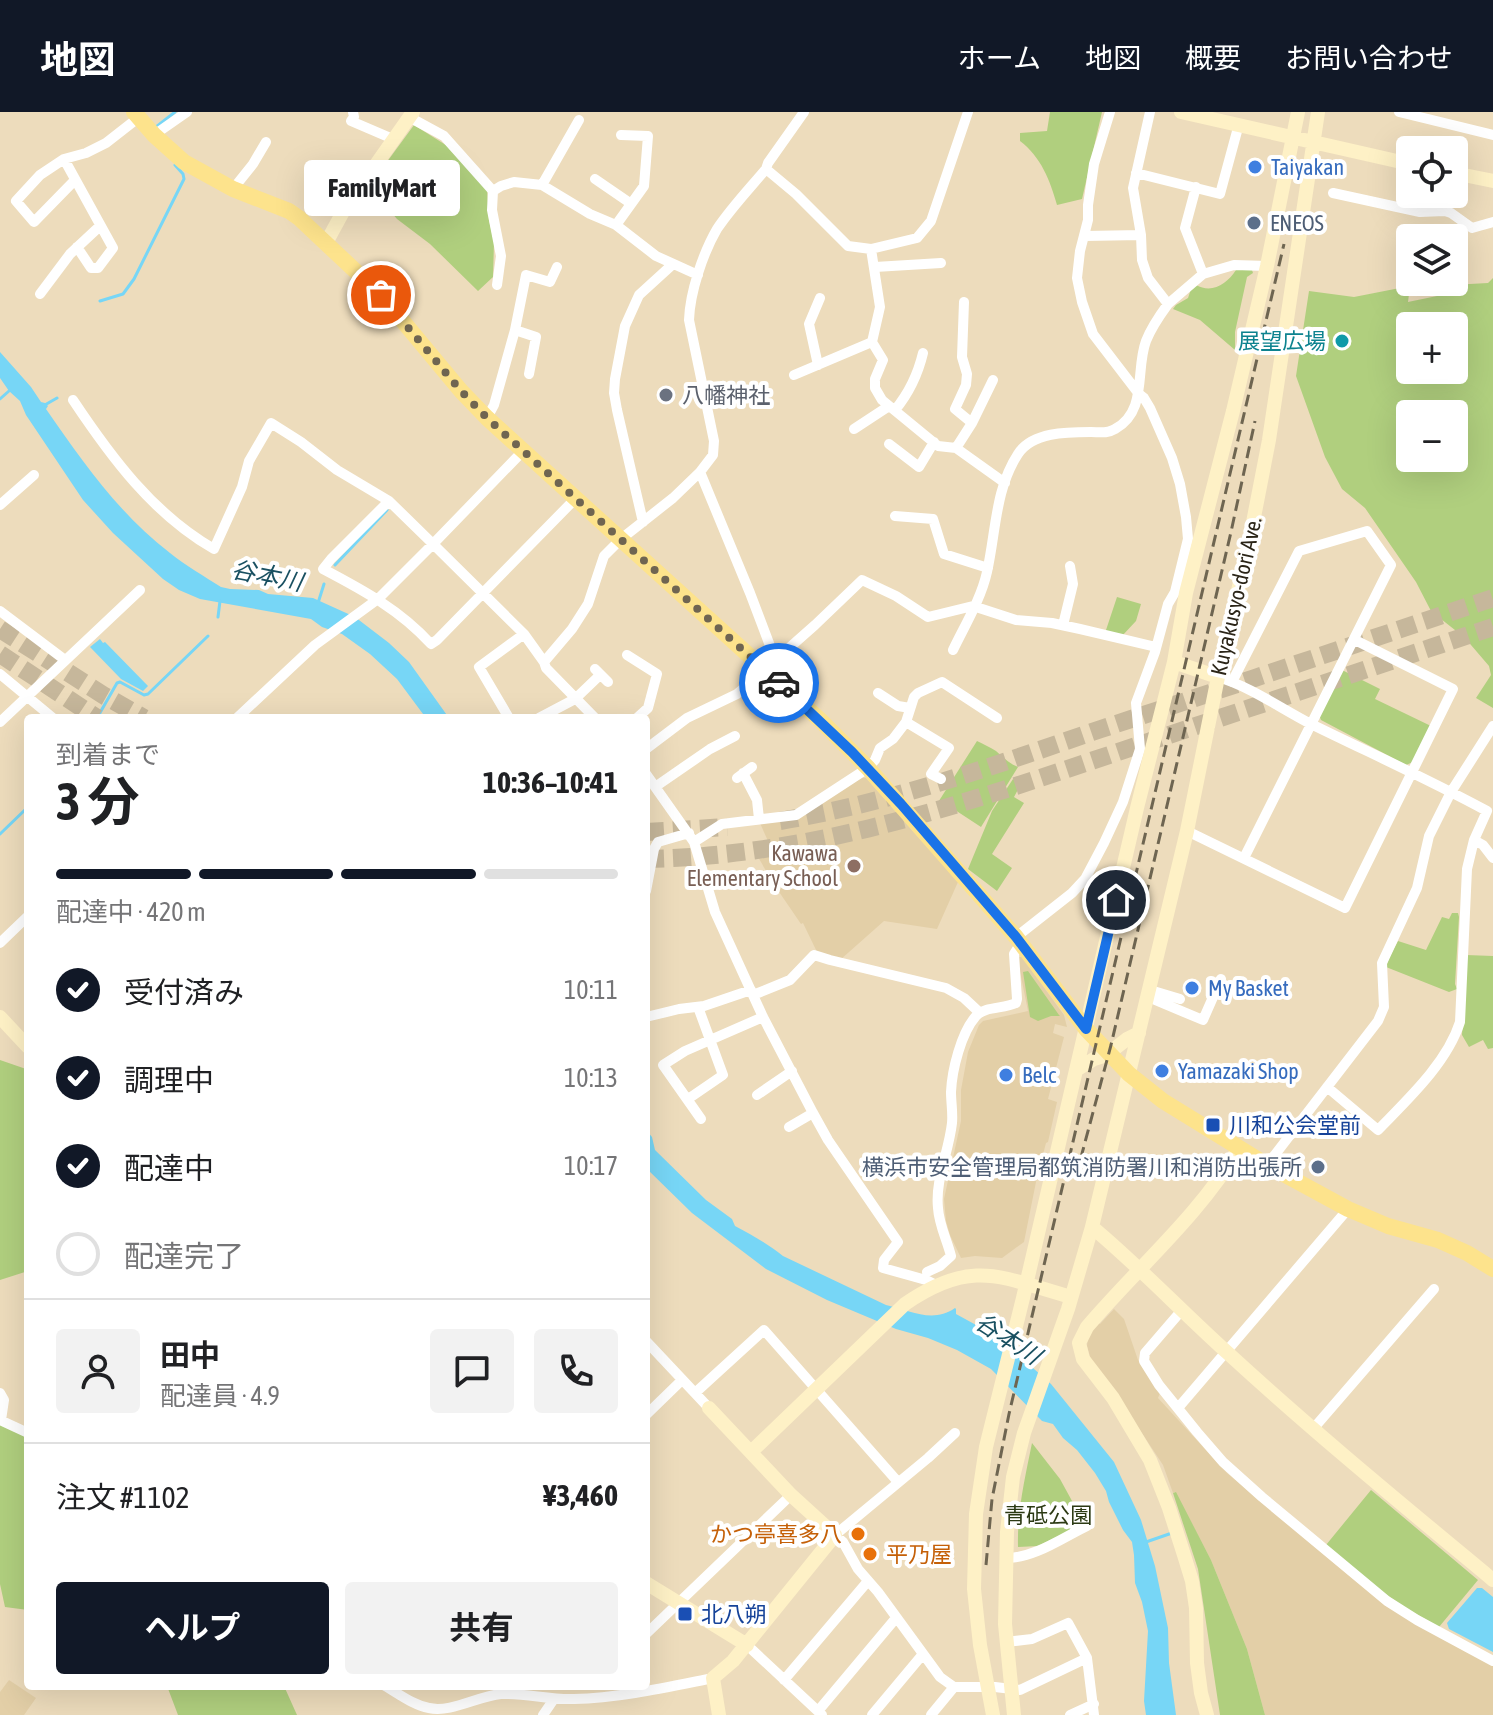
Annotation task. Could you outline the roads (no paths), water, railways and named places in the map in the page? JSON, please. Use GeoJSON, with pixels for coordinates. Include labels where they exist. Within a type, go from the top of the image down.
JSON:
{"type":"FeatureCollection","features":[{"type":"Feature","properties":{"kind":"main road"},"geometry":{"type":"LineString","coordinates":[[145,125],[184,162],[233,189],[289,211],[381,295],[487,418],[621,539],[770,664],[868,768],[1018,940],[1086,1029],[1129,1074],[1163,1101],[1239,1148],[1348,1209],[1388,1226],[1438,1240],[1493,1269]]}},
{"type":"Feature","properties":{"kind":"street"},"geometry":{"type":"LineString","coordinates":[[75,180],[34,222],[16,201],[40,175],[64,159],[86,153],[145,125],[187,112]]}},
{"type":"Feature","properties":{"kind":"street"},"geometry":{"type":"LineString","coordinates":[[353,112],[351,121],[393,139]]}},
{"type":"Feature","properties":{"kind":"street"},"geometry":{"type":"LineString","coordinates":[[544,662],[559,647],[588,604],[604,556],[673,498],[713,455],[714,441],[689,320],[698,275],[718,227],[766,169],[804,112]]}},
{"type":"Feature","properties":{"kind":"street"},"geometry":{"type":"LineString","coordinates":[[766,169],[848,246],[871,249],[917,238],[925,230],[936,208],[968,112]]}},
{"type":"Feature","properties":{"kind":"street"},"geometry":{"type":"LineString","coordinates":[[751,1452],[932,1281],[940,1266],[951,1256],[938,1213],[938,1196],[952,1122],[951,1089],[959,1049],[979,1012],[1016,1003],[1014,954],[1018,940],[1085,879],[1104,843],[1130,805],[1140,749],[1136,703],[1168,604],[1180,593],[1188,539],[1180,484],[1172,458],[1144,398],[1093,334],[1077,278],[1094,164],[1110,112]]}},
{"type":"Feature","properties":{"kind":"street"},"geometry":{"type":"LineString","coordinates":[[1150,112],[1133,188],[1142,260],[1148,278],[1168,304]]}},
{"type":"Feature","properties":{"kind":"street"},"geometry":{"type":"LineString","coordinates":[[1181,112],[1396,161]]}},
{"type":"Feature","properties":{"kind":"street","name":"Kuyakusyo-dori Ave."},"geometry":{"type":"LineString","coordinates":[[993,1715],[975,1605],[974,1543],[979,1483],[1086,1029],[1130,805],[1174,662],[1180,593],[1233,411],[1267,266],[1298,112]]}},
{"type":"Feature","properties":{"kind":"street","name":"Kuyakusyo-dori Ave."},"geometry":{"type":"LineString","coordinates":[[1014,1715],[1006,1642],[1007,1532],[1013,1477],[1025,1428],[1092,1227],[1225,679],[1269,440],[1318,112]]}},
{"type":"Feature","properties":{"kind":"street"},"geometry":{"type":"LineString","coordinates":[[1399,112],[1493,135]]}},
{"type":"Feature","properties":{"kind":"street"},"geometry":{"type":"LineString","coordinates":[[326,243],[344,210],[411,114],[444,136],[493,191],[492,210],[501,256],[497,285]]}},
{"type":"Feature","properties":{"kind":"street"},"geometry":{"type":"LineString","coordinates":[[542,185],[579,120]]}},
{"type":"Feature","properties":{"kind":"street"},"geometry":{"type":"LineString","coordinates":[[1136,173],[1220,194],[1239,124]]}},
{"type":"Feature","properties":{"kind":"street"},"geometry":{"type":"LineString","coordinates":[[616,225],[644,186],[648,136],[621,135]]}},
{"type":"Feature","properties":{"kind":"street"},"geometry":{"type":"LineString","coordinates":[[233,189],[266,142]]}},
{"type":"Feature","properties":{"kind":"street"},"geometry":{"type":"LineString","coordinates":[[64,159],[113,248],[98,268],[91,268],[77,247]]}},
{"type":"Feature","properties":{"kind":"street"},"geometry":{"type":"LineString","coordinates":[[1468,176],[1493,181]]}},
{"type":"Feature","properties":{"kind":"street"},"geometry":{"type":"LineString","coordinates":[[595,179],[630,203]]}},
{"type":"Feature","properties":{"kind":"street"},"geometry":{"type":"LineString","coordinates":[[493,191],[514,182],[542,185],[590,214],[616,225],[644,248],[698,275]]}},
{"type":"Feature","properties":{"kind":"street"},"geometry":{"type":"LineString","coordinates":[[1196,187],[1185,228],[1203,274]]}},
{"type":"Feature","properties":{"kind":"street"},"geometry":{"type":"LineString","coordinates":[[1333,193],[1420,212],[1445,211],[1472,228],[1493,222]]}},
{"type":"Feature","properties":{"kind":"street"},"geometry":{"type":"LineString","coordinates":[[40,294],[77,247],[100,226]]}},
{"type":"Feature","properties":{"kind":"street"},"geometry":{"type":"LineString","coordinates":[[1085,236],[1141,235]]}},
{"type":"Feature","properties":{"kind":"street"},"geometry":{"type":"LineString","coordinates":[[871,249],[880,307],[872,342],[883,360],[875,379],[875,388],[882,400],[938,446],[956,448],[1005,483]]}},
{"type":"Feature","properties":{"kind":"street"},"geometry":{"type":"LineString","coordinates":[[875,267],[941,263]]}},
{"type":"Feature","properties":{"kind":"street"},"geometry":{"type":"LineString","coordinates":[[643,522],[615,401],[615,379],[625,326],[639,295],[673,264]]}},
{"type":"Feature","properties":{"kind":"street"},"geometry":{"type":"LineString","coordinates":[[953,650],[988,568],[996,512],[1019,452],[1040,437],[1106,432],[1125,422],[1139,394],[1145,343],[1168,304],[1203,274],[1234,265],[1267,266]]}},
{"type":"Feature","properties":{"kind":"street"},"geometry":{"type":"LineString","coordinates":[[487,418],[494,405],[515,330],[526,275],[550,282],[557,267]]}},
{"type":"Feature","properties":{"kind":"street"},"geometry":{"type":"LineString","coordinates":[[818,365],[809,324],[820,298]]}},
{"type":"Feature","properties":{"kind":"street"},"geometry":{"type":"LineString","coordinates":[[964,302],[962,357],[967,374],[966,385],[955,409],[972,423]]}},
{"type":"Feature","properties":{"kind":"street"},"geometry":{"type":"LineString","coordinates":[[515,330],[536,337],[529,374]]}},
{"type":"Feature","properties":{"kind":"street"},"geometry":{"type":"LineString","coordinates":[[794,375],[872,342]]}},
{"type":"Feature","properties":{"kind":"street"},"geometry":{"type":"LineString","coordinates":[[854,429],[905,398],[919,370],[923,353]]}},
{"type":"Feature","properties":{"kind":"street"},"geometry":{"type":"LineString","coordinates":[[956,448],[993,380]]}},
{"type":"Feature","properties":{"kind":"street"},"geometry":{"type":"LineString","coordinates":[[73,400],[116,462],[152,501],[175,523],[214,549],[242,487],[249,461],[271,423],[337,470],[389,501],[524,634],[546,668],[591,714]]}},
{"type":"Feature","properties":{"kind":"street"},"geometry":{"type":"LineString","coordinates":[[889,444],[919,467],[934,442]]}},
{"type":"Feature","properties":{"kind":"street"},"geometry":{"type":"LineString","coordinates":[[241,714],[315,645],[376,600],[523,451]]}},
{"type":"Feature","properties":{"kind":"street"},"geometry":{"type":"LineString","coordinates":[[700,472],[750,593],[770,664]]}},
{"type":"Feature","properties":{"kind":"street"},"geometry":{"type":"LineString","coordinates":[[0,505],[34,475]]}},
{"type":"Feature","properties":{"kind":"street"},"geometry":{"type":"LineString","coordinates":[[389,501],[323,569],[410,622],[431,644],[576,498]]}},
{"type":"Feature","properties":{"kind":"street"},"geometry":{"type":"LineString","coordinates":[[895,516],[933,519],[944,554],[988,568]]}},
{"type":"Feature","properties":{"kind":"street"},"geometry":{"type":"LineString","coordinates":[[1225,679],[1299,551],[1367,531],[1391,565],[1244,858]]}},
{"type":"Feature","properties":{"kind":"street"},"geometry":{"type":"LineString","coordinates":[[1063,625],[1073,584],[1070,566]]}},
{"type":"Feature","properties":{"kind":"street"},"geometry":{"type":"LineString","coordinates":[[650,746],[687,718],[737,694],[862,580],[896,596],[928,617],[973,606],[1016,620],[1063,625],[1156,647]]}},
{"type":"Feature","properties":{"kind":"street"},"geometry":{"type":"LineString","coordinates":[[0,722],[140,590]]}},
{"type":"Feature","properties":{"kind":"street"},"geometry":{"type":"LineString","coordinates":[[0,611],[65,660]]}},
{"type":"Feature","properties":{"kind":"street"},"geometry":{"type":"LineString","coordinates":[[507,714],[479,667],[524,634]]}},
{"type":"Feature","properties":{"kind":"street"},"geometry":{"type":"LineString","coordinates":[[1187,831],[1345,908],[1453,689],[1355,640]]}},
{"type":"Feature","properties":{"kind":"street"},"geometry":{"type":"LineString","coordinates":[[627,655],[657,674],[648,708],[641,714]]}},
{"type":"Feature","properties":{"kind":"street"},"geometry":{"type":"LineString","coordinates":[[1174,662],[1225,679],[1487,811],[1474,840],[1467,869],[1460,1022],[1451,1046],[1409,1098],[1378,1130],[1327,1087]]}},
{"type":"Feature","properties":{"kind":"street"},"geometry":{"type":"LineString","coordinates":[[0,674],[48,714]]}},
{"type":"Feature","properties":{"kind":"street"},"geometry":{"type":"LineString","coordinates":[[547,714],[575,699],[601,675]]}},
{"type":"Feature","properties":{"kind":"street"},"geometry":{"type":"LineString","coordinates":[[650,870],[658,842],[691,838],[722,824],[796,815],[868,768],[880,748],[893,739],[906,722],[914,697],[942,682],[997,718]]}},
{"type":"Feature","properties":{"kind":"street"},"geometry":{"type":"LineString","coordinates":[[878,693],[898,706],[910,708]]}},
{"type":"Feature","properties":{"kind":"street"},"geometry":{"type":"LineString","coordinates":[[906,722],[949,748],[931,774],[941,779]]}},
{"type":"Feature","properties":{"kind":"street"},"geometry":{"type":"LineString","coordinates":[[1267,1165],[1378,1021],[1384,1007],[1382,963],[1417,888],[1429,836],[1451,792],[1493,726]]}},
{"type":"Feature","properties":{"kind":"street"},"geometry":{"type":"LineString","coordinates":[[650,796],[710,749],[735,736]]}},
{"type":"Feature","properties":{"kind":"street"},"geometry":{"type":"LineString","coordinates":[[744,773],[757,800],[759,819]]}},
{"type":"Feature","properties":{"kind":"street"},"geometry":{"type":"LineString","coordinates":[[650,780],[691,838],[715,912],[763,1017],[813,1113],[898,1242],[884,1260],[883,1268],[932,1281],[975,1275],[997,1276],[1071,1297]]}},
{"type":"Feature","properties":{"kind":"street"},"geometry":{"type":"LineString","coordinates":[[1474,840],[1483,845],[1493,858]]}},
{"type":"Feature","properties":{"kind":"street"},"geometry":{"type":"LineString","coordinates":[[0,943],[24,920]]}},
{"type":"Feature","properties":{"kind":"street"},"geometry":{"type":"LineString","coordinates":[[650,1016],[698,1007],[790,980],[814,955],[946,988],[964,998],[979,1012]]}},
{"type":"Feature","properties":{"kind":"street"},"geometry":{"type":"LineString","coordinates":[[1149,994],[1203,1020],[1221,979]]}},
{"type":"Feature","properties":{"kind":"street"},"geometry":{"type":"LineString","coordinates":[[1149,994],[1180,999]]}},
{"type":"Feature","properties":{"kind":"street"},"geometry":{"type":"LineString","coordinates":[[688,1099],[723,1075],[698,1007]]}},
{"type":"Feature","properties":{"kind":"street"},"geometry":{"type":"LineString","coordinates":[[0,1017],[24,1043]]}},
{"type":"Feature","properties":{"kind":"street"},"geometry":{"type":"LineString","coordinates":[[701,1119],[663,1065],[685,1051],[763,1017]]}},
{"type":"Feature","properties":{"kind":"street"},"geometry":{"type":"LineString","coordinates":[[1076,1070],[1110,1054],[1139,1033]]}},
{"type":"Feature","properties":{"kind":"street"},"geometry":{"type":"LineString","coordinates":[[757,1095],[792,1071]]}},
{"type":"Feature","properties":{"kind":"street"},"geometry":{"type":"LineString","coordinates":[[789,1127],[813,1113]]}},
{"type":"Feature","properties":{"kind":"street"},"geometry":{"type":"LineString","coordinates":[[1207,1715],[1197,1663],[1192,1581],[1169,1508],[1150,1460],[1079,1349],[1080,1338],[1087,1327],[1187,1219],[1239,1148]]}},
{"type":"Feature","properties":{"kind":"street"},"geometry":{"type":"LineString","coordinates":[[1178,1408],[1348,1209]]}},
{"type":"Feature","properties":{"kind":"street"},"geometry":{"type":"LineString","coordinates":[[1092,1227],[1313,1429],[1493,1580]]}},
{"type":"Feature","properties":{"kind":"street"},"geometry":{"type":"LineString","coordinates":[[1313,1429],[1434,1289]]}},
{"type":"Feature","properties":{"kind":"street"},"geometry":{"type":"LineString","coordinates":[[1182,1310],[1145,1353],[1144,1361],[1223,1462],[1372,1589],[1417,1620],[1493,1661]]}},
{"type":"Feature","properties":{"kind":"street"},"geometry":{"type":"LineString","coordinates":[[695,1393],[764,1330],[898,1482]]}},
{"type":"Feature","properties":{"kind":"street"},"geometry":{"type":"LineString","coordinates":[[650,1345],[791,1495],[843,1542],[858,1569],[940,1677],[954,1687],[987,1686],[1020,1690],[1087,1658]]}},
{"type":"Feature","properties":{"kind":"street"},"geometry":{"type":"LineString","coordinates":[[650,1411],[682,1380]]}},
{"type":"Feature","properties":{"kind":"street"},"geometry":{"type":"LineString","coordinates":[[0,1393],[4,1400],[0,1420],[24,1431]]}},
{"type":"Feature","properties":{"kind":"street"},"geometry":{"type":"LineString","coordinates":[[650,1686],[713,1678],[747,1645],[835,1535],[955,1433]]}},
{"type":"Feature","properties":{"kind":"street"},"geometry":{"type":"LineString","coordinates":[[650,1630],[791,1495]]}},
{"type":"Feature","properties":{"kind":"street"},"geometry":{"type":"LineString","coordinates":[[1006,1558],[1032,1553],[1087,1526]]}},
{"type":"Feature","properties":{"kind":"street"},"geometry":{"type":"LineString","coordinates":[[784,1680],[868,1581]]}},
{"type":"Feature","properties":{"kind":"street"},"geometry":{"type":"LineString","coordinates":[[650,1586],[747,1645],[820,1713],[896,1618]]}},
{"type":"Feature","properties":{"kind":"street"},"geometry":{"type":"LineString","coordinates":[[1006,1642],[1025,1641],[1068,1623],[1087,1658],[1094,1710],[1070,1715]]}},
{"type":"Feature","properties":{"kind":"street"},"geometry":{"type":"LineString","coordinates":[[872,1715],[923,1654]]}},
{"type":"Feature","properties":{"kind":"street"},"geometry":{"type":"LineString","coordinates":[[713,1678],[719,1715]]}},
{"type":"Feature","properties":{"kind":"street"},"geometry":{"type":"LineString","coordinates":[[931,1715],[954,1687]]}},
{"type":"Feature","properties":{"kind":"street"},"geometry":{"type":"LineString","coordinates":[[392,1690],[429,1708],[443,1709],[503,1694],[574,1699],[613,1691]]}},
{"type":"Feature","properties":{"kind":"street"},"geometry":{"type":"LineString","coordinates":[[543,1715],[554,1699]]}},
{"type":"Feature","properties":{"kind":"water"},"geometry":{"type":"Polygon","coordinates":[[[0,352],[41,402],[48,406],[46,409],[102,486],[134,521],[170,553],[221,587],[313,598],[355,617],[409,662],[446,714],[423,714],[397,679],[370,654],[342,634],[322,627],[311,619],[200,599],[163,579],[113,533],[83,500],[26,415],[20,401],[0,378],[0,352]]]}},
{"type":"Feature","properties":{"kind":"water"},"geometry":{"type":"Polygon","coordinates":[[[100,639],[148,686],[143,691],[121,679],[90,647],[100,639]]]}},
{"type":"Feature","properties":{"kind":"water"},"geometry":{"type":"Polygon","coordinates":[[[650,1135],[655,1150],[706,1200],[732,1219],[735,1226],[783,1256],[886,1305],[929,1315],[946,1313],[955,1308],[956,1314],[998,1337],[1051,1384],[1114,1462],[1141,1520],[1155,1566],[1168,1628],[1176,1715],[1146,1715],[1148,1631],[1135,1583],[1132,1542],[1095,1473],[1053,1424],[1042,1421],[991,1369],[957,1350],[827,1300],[766,1269],[692,1213],[650,1172],[650,1135]]]}},
{"type":"Feature","properties":{"kind":"water"},"geometry":{"type":"Polygon","coordinates":[[[1477,1588],[1482,1588],[1493,1597],[1493,1652],[1449,1629],[1447,1623],[1477,1588]]]}},
{"type":"Feature","properties":{"kind":"waterway"},"geometry":{"type":"LineString","coordinates":[[156,127],[175,112]]}},
{"type":"Feature","properties":{"kind":"waterway"},"geometry":{"type":"LineString","coordinates":[[100,301],[123,294],[134,279],[184,179],[175,165]]}},
{"type":"Feature","properties":{"kind":"waterway"},"geometry":{"type":"LineString","coordinates":[[0,399],[9,391]]}},
{"type":"Feature","properties":{"kind":"waterway"},"geometry":{"type":"LineString","coordinates":[[43,406],[57,398]]}},
{"type":"Feature","properties":{"kind":"waterway"},"geometry":{"type":"LineString","coordinates":[[335,565],[387,510]]}},
{"type":"Feature","properties":{"kind":"waterway"},"geometry":{"type":"LineString","coordinates":[[318,603],[324,584]]}},
{"type":"Feature","properties":{"kind":"waterway"},"geometry":{"type":"LineString","coordinates":[[218,617],[220,601]]}},
{"type":"Feature","properties":{"kind":"waterway"},"geometry":{"type":"LineString","coordinates":[[99,714],[117,683],[148,694],[208,636]]}},
{"type":"Feature","properties":{"kind":"waterway"},"geometry":{"type":"LineString","coordinates":[[0,834],[24,811]]}},
{"type":"Feature","properties":{"kind":"waterway"},"geometry":{"type":"LineString","coordinates":[[1146,1542],[1172,1533]]}},
{"type":"Feature","properties":{"kind":"tunnel"},"geometry":{"type":"LineString","coordinates":[[780,821],[862,804],[942,782],[1493,598]]}},
{"type":"Feature","properties":{"kind":"tunnel"},"geometry":{"type":"LineString","coordinates":[[650,859],[709,856],[770,848],[830,837],[948,807],[1493,627]]}},
{"type":"Feature","properties":{"kind":"tunnel"},"geometry":{"type":"LineString","coordinates":[[0,629],[137,714]]}},
{"type":"Feature","properties":{"kind":"tunnel"},"geometry":{"type":"LineString","coordinates":[[0,654],[91,714]]}},
{"type":"Feature","properties":{"kind":"tunnel"},"geometry":{"type":"LineString","coordinates":[[650,832],[727,827]]}},
{"type":"Feature","properties":{"kind":"railway"},"geometry":{"type":"LineString","coordinates":[[986,1565],[992,1499],[1009,1414],[1284,244]]}},
{"type":"Feature","properties":{"kind":"railway"},"geometry":{"type":"LineString","coordinates":[[1076,1176],[1111,1045],[1255,421]]}},
{"type":"Feature","properties":{"kind":"place","name":"Taiyakan"},"geometry":{"type":"Point","coordinates":[1255,167]}},
{"type":"Feature","properties":{"kind":"place","name":"ENEOS"},"geometry":{"type":"Point","coordinates":[1254,223]}},
{"type":"Feature","properties":{"kind":"place","name":"FamilyMart"},"geometry":{"type":"Point","coordinates":[381,295]}},
{"type":"Feature","properties":{"kind":"place","name":"展望広場"},"geometry":{"type":"Point","coordinates":[1342,341]}},
{"type":"Feature","properties":{"kind":"place","name":"八幡神社"},"geometry":{"type":"Point","coordinates":[666,395]}},
{"type":"Feature","properties":{"kind":"place","name":"Kawawa Elementary School"},"geometry":{"type":"Point","coordinates":[854,866]}},
{"type":"Feature","properties":{"kind":"place","name":"My Basket"},"geometry":{"type":"Point","coordinates":[1192,988]}},
{"type":"Feature","properties":{"kind":"place","name":"Yamazaki Shop"},"geometry":{"type":"Point","coordinates":[1162,1071]}},
{"type":"Feature","properties":{"kind":"place","name":"Belc"},"geometry":{"type":"Point","coordinates":[1006,1075]}},
{"type":"Feature","properties":{"kind":"place","name":"川和公会堂前"},"geometry":{"type":"Point","coordinates":[1213,1125]}},
{"type":"Feature","properties":{"kind":"place","name":"横浜市安全管理局都筑消防署川和消防出張所"},"geometry":{"type":"Point","coordinates":[1318,1167]}},
{"type":"Feature","properties":{"kind":"place","name":"かつ亭喜多八"},"geometry":{"type":"Point","coordinates":[858,1534]}},
{"type":"Feature","properties":{"kind":"place","name":"平乃屋"},"geometry":{"type":"Point","coordinates":[870,1554]}},
{"type":"Feature","properties":{"kind":"place","name":"北八朔"},"geometry":{"type":"Point","coordinates":[685,1614]}},
{"type":"Feature","properties":{"kind":"water label","name":"谷本川"},"geometry":{"type":"Point","coordinates":[267,576]}},
{"type":"Feature","properties":{"kind":"water label","name":"谷本川"},"geometry":{"type":"Point","coordinates":[1008,1339]}},
{"type":"Feature","properties":{"kind":"park label","name":"青砥公園"},"geometry":{"type":"Point","coordinates":[1048,1515]}}]}
